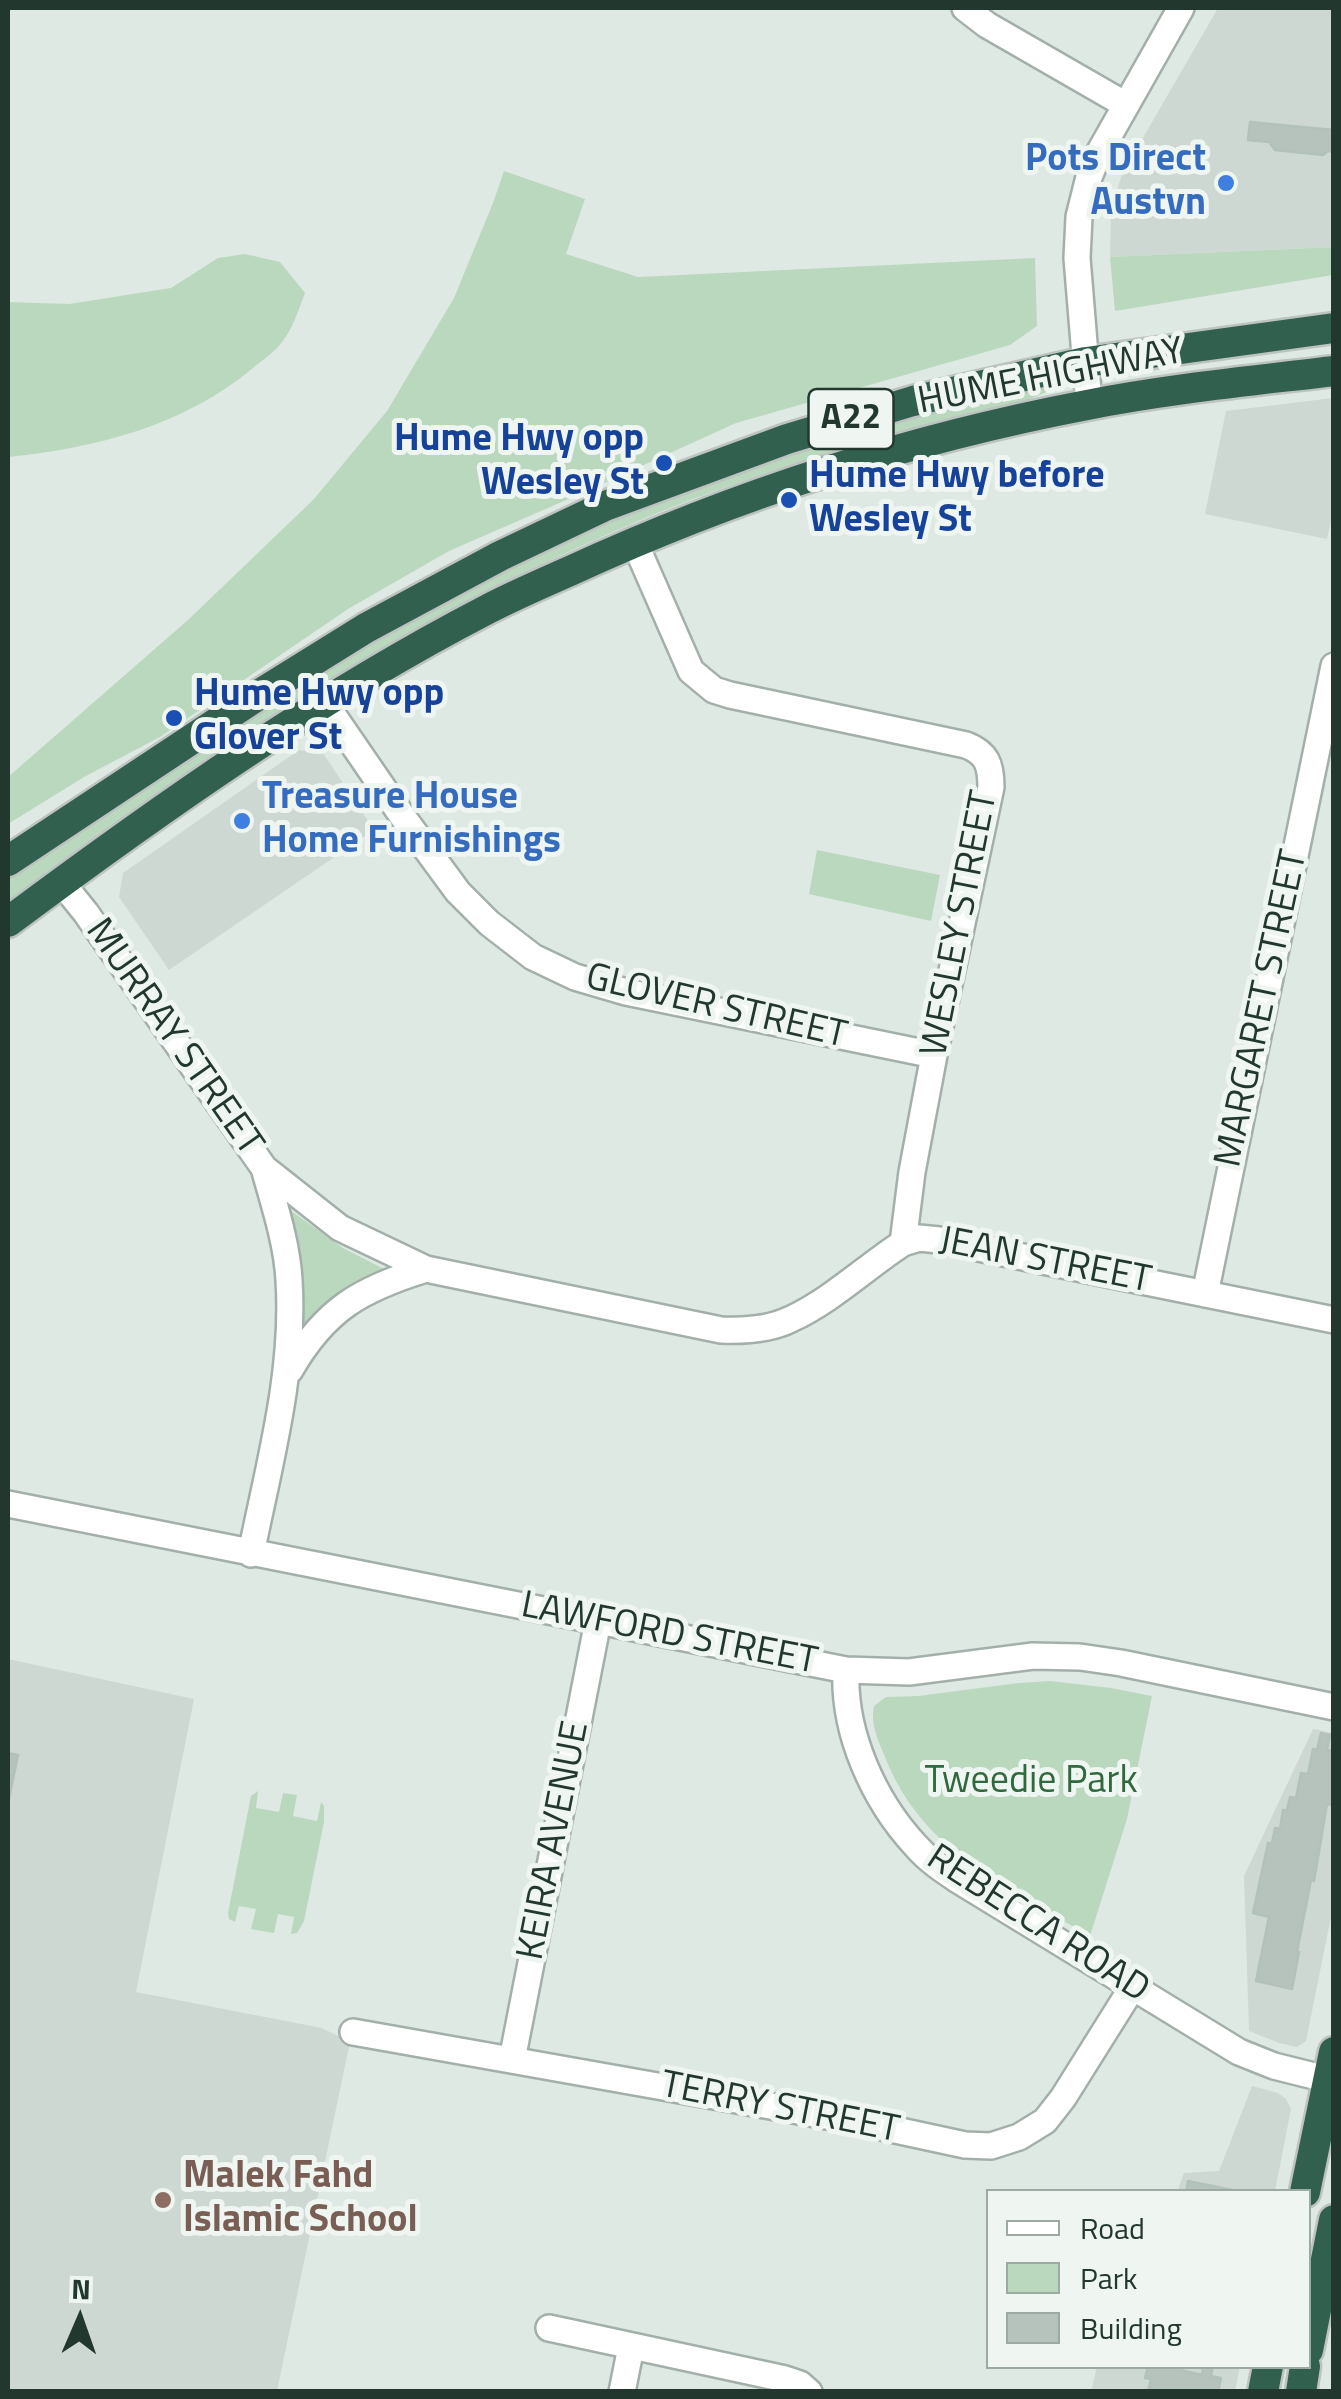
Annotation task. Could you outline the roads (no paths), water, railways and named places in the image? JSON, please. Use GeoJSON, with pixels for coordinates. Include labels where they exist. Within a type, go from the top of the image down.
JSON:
{"type":"FeatureCollection","features":[{"type":"Feature","properties":{"kind":"highway","name":"HUME HIGHWAY"},"geometry":{"type":"LineString","coordinates":[[8,860],[366,628],[500,556],[605,506],[725,460],[913,401],[1086,362],[1334,328]]}},
{"type":"Feature","properties":{"kind":"highway","name":"HUME HIGHWAY"},"geometry":{"type":"LineString","coordinates":[[8,922],[324,702],[490,608],[634,541],[843,466],[952,435],[1089,404],[1334,372]]}},
{"type":"Feature","properties":{"kind":"highway"},"geometry":{"type":"LineString","coordinates":[[1305,2189],[1332,2071]]}},
{"type":"Feature","properties":{"kind":"highway"},"geometry":{"type":"LineString","coordinates":[[1311,2335],[1334,2220]]}},
{"type":"Feature","properties":{"kind":"street"},"geometry":{"type":"LineString","coordinates":[[965,8],[987,25],[1126,105]]}},
{"type":"Feature","properties":{"kind":"street"},"geometry":{"type":"LineString","coordinates":[[1089,404],[1077,258],[1088,177],[1181,8]]}},
{"type":"Feature","properties":{"kind":"street","name":"WESLEY STREET"},"geometry":{"type":"LineString","coordinates":[[634,541],[690,671],[714,690],[966,745],[984,754],[990,763],[992,787],[934,1054],[903,1242]]}},
{"type":"Feature","properties":{"kind":"street","name":"MARGARET STREET"},"geometry":{"type":"LineString","coordinates":[[1205,1294],[1334,666]]}},
{"type":"Feature","properties":{"kind":"street","name":"GLOVER STREET"},"geometry":{"type":"LineString","coordinates":[[324,702],[451,883],[488,923],[533,957],[574,978],[612,989],[934,1054]]}},
{"type":"Feature","properties":{"kind":"street","name":"MURRAY STREET"},"geometry":{"type":"LineString","coordinates":[[61,882],[264,1168],[283,1238],[289,1278],[287,1374],[251,1554]]}},
{"type":"Feature","properties":{"kind":"street","name":"JEAN STREET"},"geometry":{"type":"LineString","coordinates":[[264,1168],[340,1228],[426,1269],[720,1330],[744,1331],[789,1320],[903,1242],[919,1238],[1334,1320]]}},
{"type":"Feature","properties":{"kind":"street"},"geometry":{"type":"LineString","coordinates":[[287,1374],[304,1346],[336,1310],[361,1294],[426,1269]]}},
{"type":"Feature","properties":{"kind":"street","name":"LAWFORD STREET"},"geometry":{"type":"LineString","coordinates":[[8,1504],[846,1670],[909,1672],[1019,1657],[1080,1657],[1334,1707]]}},
{"type":"Feature","properties":{"kind":"street","name":"KEIRA AVENUE"},"geometry":{"type":"LineString","coordinates":[[512,2060],[598,1622]]}},
{"type":"Feature","properties":{"kind":"street","name":"REBECCA ROAD"},"geometry":{"type":"LineString","coordinates":[[846,1670],[849,1713],[863,1759],[889,1812],[915,1845],[958,1880],[1239,2052],[1274,2066],[1332,2071]]}},
{"type":"Feature","properties":{"kind":"street","name":"TERRY STREET"},"geometry":{"type":"LineString","coordinates":[[354,2032],[849,2120],[966,2145],[991,2146],[1019,2137],[1045,2121],[1132,1988]]}},
{"type":"Feature","properties":{"kind":"street"},"geometry":{"type":"LineString","coordinates":[[549,2328],[785,2379],[810,2392]]}},
{"type":"Feature","properties":{"kind":"street"},"geometry":{"type":"LineString","coordinates":[[622,2392],[631,2348]]}},
{"type":"Feature","properties":{"kind":"place","name":"Pots Direct Austvn"},"geometry":{"type":"Point","coordinates":[1226,183]}},
{"type":"Feature","properties":{"kind":"place","name":"Hume Hwy opp Wesley St"},"geometry":{"type":"Point","coordinates":[664,463]}},
{"type":"Feature","properties":{"kind":"place","name":"Hume Hwy before Wesley St"},"geometry":{"type":"Point","coordinates":[789,500]}},
{"type":"Feature","properties":{"kind":"place","name":"Hume Hwy opp Glover St"},"geometry":{"type":"Point","coordinates":[174,718]}},
{"type":"Feature","properties":{"kind":"place","name":"Treasure House Home Furnishings"},"geometry":{"type":"Point","coordinates":[242,821]}},
{"type":"Feature","properties":{"kind":"place","name":"Malek Fahd Islamic School"},"geometry":{"type":"Point","coordinates":[163,2200]}},
{"type":"Feature","properties":{"kind":"park label","name":"Tweedie Park"},"geometry":{"type":"Point","coordinates":[1031,1783]}}]}
